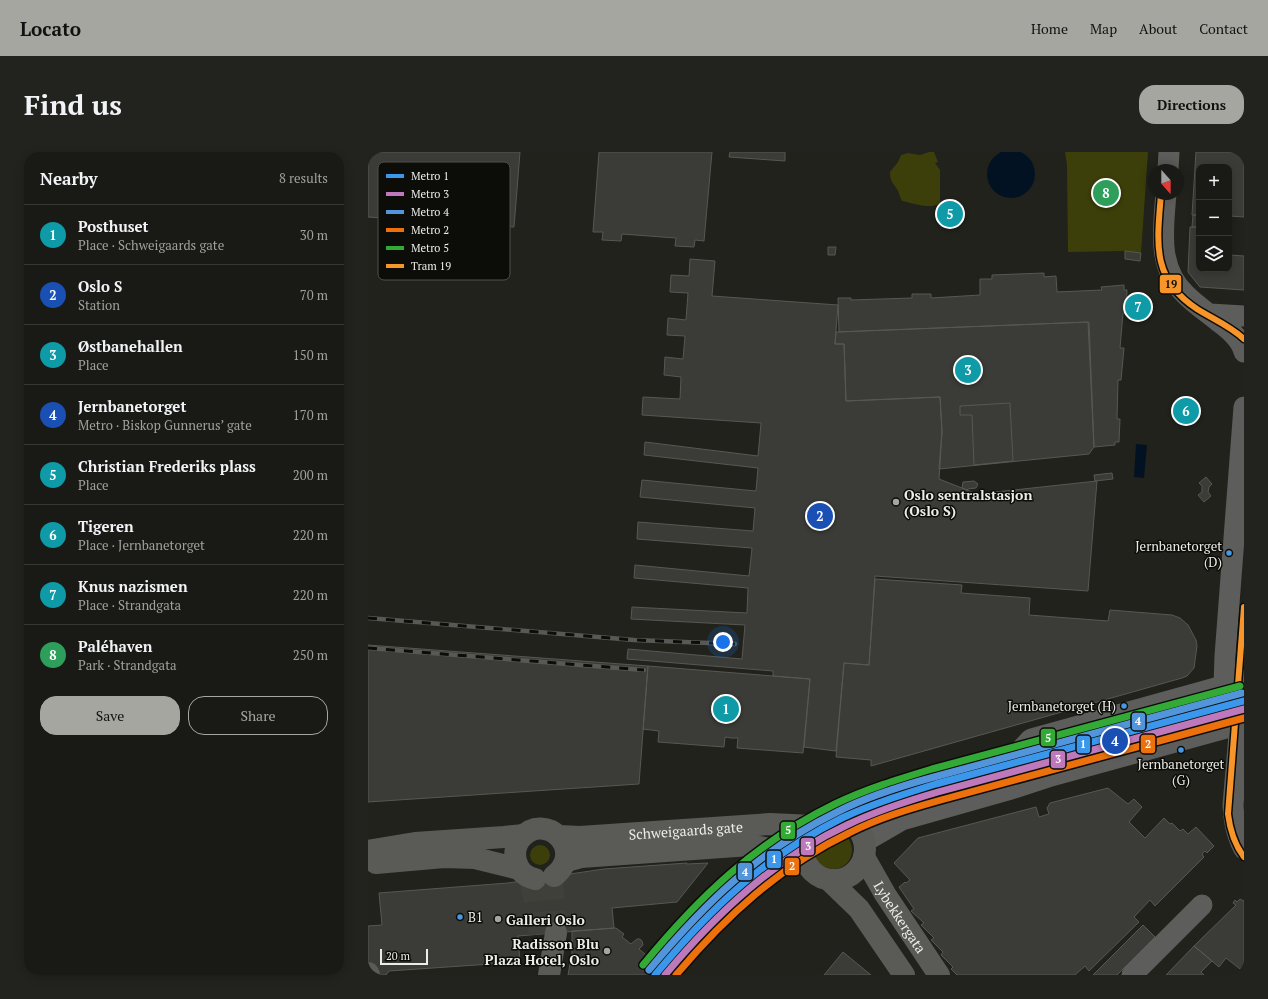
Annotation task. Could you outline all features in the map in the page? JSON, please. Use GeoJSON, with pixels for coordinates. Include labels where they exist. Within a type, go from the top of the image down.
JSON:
{"type":"FeatureCollection","features":[{"type":"Feature","properties":{"kind":"highway"},"geometry":{"type":"LineString","coordinates":[[833,818],[842,819],[851,823],[857,828],[864,849],[860,866],[854,873],[838,880],[829,880],[818,876],[808,867],[804,859],[803,842],[806,834],[813,826],[822,820],[833,818]]}},
{"type":"Feature","properties":{"kind":"highway","name":"Schweigaards gate"},"geometry":{"type":"LineString","coordinates":[[368,851],[415,843],[524,835],[538,829],[546,829],[559,836],[580,837],[770,824],[813,826]]}},
{"type":"Feature","properties":{"kind":"highway"},"geometry":{"type":"LineString","coordinates":[[524,835],[518,842],[515,851],[516,861],[539,874],[567,852],[564,843],[559,836]]}},
{"type":"Feature","properties":{"kind":"highway"},"geometry":{"type":"LineString","coordinates":[[368,841],[415,843]]}},
{"type":"Feature","properties":{"kind":"highway","name":"Schweigaards gate"},"geometry":{"type":"LineString","coordinates":[[368,864],[444,857],[476,858],[539,874],[581,857],[750,845],[788,853],[804,859]]}},
{"type":"Feature","properties":{"kind":"highway","name":"Lybekkergata"},"geometry":{"type":"LineString","coordinates":[[864,849],[885,894],[939,975]]}},
{"type":"Feature","properties":{"kind":"highway","name":"Lybekkergata"},"geometry":{"type":"LineString","coordinates":[[829,880],[859,909],[904,975]]}},
{"type":"Feature","properties":{"kind":"highway"},"geometry":{"type":"LineString","coordinates":[[548,934],[542,944],[550,967]]}},
{"type":"Feature","properties":{"kind":"street"},"geometry":{"type":"LineString","coordinates":[[1168,164],[1169,152]]}},
{"type":"Feature","properties":{"kind":"street"},"geometry":{"type":"LineString","coordinates":[[1165,200],[1162,237],[1164,256],[1172,277],[1181,290],[1239,340],[1244,352]]}},
{"type":"Feature","properties":{"kind":"street"},"geometry":{"type":"LineString","coordinates":[[1210,314],[1244,316]]}},
{"type":"Feature","properties":{"kind":"street"},"geometry":{"type":"LineString","coordinates":[[1244,406],[1224,685],[1243,721],[1233,805],[1233,817],[1236,832],[1244,849]]}},
{"type":"Feature","properties":{"kind":"street"},"geometry":{"type":"LineString","coordinates":[[842,819],[896,801],[1002,770],[1031,739],[1244,680]]}},
{"type":"Feature","properties":{"kind":"street"},"geometry":{"type":"LineString","coordinates":[[864,849],[902,820],[1243,721]]}},
{"type":"Feature","properties":{"kind":"street"},"geometry":{"type":"LineString","coordinates":[[1132,975],[1202,905]]}},
{"type":"Feature","properties":{"kind":"shaded area"},"geometry":{"type":"Polygon","coordinates":[[[934,152],[938,162],[935,163],[940,170],[940,203],[927,206],[902,201],[898,191],[891,181],[890,172],[898,162],[901,155],[908,153],[920,155],[934,152]]]}},
{"type":"Feature","properties":{"kind":"shaded area"},"geometry":{"type":"Polygon","coordinates":[[[1065,152],[1148,152],[1141,253],[1125,251],[1068,252],[1067,165],[1065,152]]]}},
{"type":"Feature","properties":{"kind":"shaded area"},"geometry":{"type":"Polygon","coordinates":[[[829,831],[837,831],[844,834],[849,839],[852,850],[849,861],[844,866],[837,869],[829,869],[822,866],[817,861],[814,854],[814,846],[817,839],[822,834],[829,831]]]}},
{"type":"Feature","properties":{"kind":"shaded area"},"geometry":{"type":"Polygon","coordinates":[[[540,845],[547,848],[550,855],[547,862],[540,865],[533,862],[530,855],[533,848],[540,845]]]}},
{"type":"Feature","properties":{"kind":"water"},"geometry":{"type":"Polygon","coordinates":[[[1006,150],[1016,150],[1028,157],[1035,169],[1035,179],[1028,191],[1016,198],[1006,198],[998,194],[991,187],[987,179],[987,169],[991,161],[998,154],[1006,150]]]}},
{"type":"Feature","properties":{"kind":"water"},"geometry":{"type":"Polygon","coordinates":[[[1136,444],[1147,445],[1144,478],[1134,477],[1136,444]]]}},
{"type":"Feature","properties":{"kind":"building"},"geometry":{"type":"Polygon","coordinates":[[[368,152],[520,152],[514,227],[510,227],[510,162],[378,162],[378,218],[368,217],[368,152]]]}},
{"type":"Feature","properties":{"kind":"building"},"geometry":{"type":"Polygon","coordinates":[[[599,152],[712,152],[704,241],[695,240],[694,247],[675,246],[676,238],[622,234],[621,241],[602,240],[603,232],[593,232],[599,152]]]}},
{"type":"Feature","properties":{"kind":"building"},"geometry":{"type":"Polygon","coordinates":[[[730,152],[785,152],[785,161],[729,157],[730,152]]]}},
{"type":"Feature","properties":{"kind":"building"},"geometry":{"type":"Polygon","coordinates":[[[1196,152],[1244,152],[1244,217],[1232,216],[1232,164],[1196,164],[1196,215],[1192,215],[1196,152]]]}},
{"type":"Feature","properties":{"kind":"building"},"geometry":{"type":"Polygon","coordinates":[[[1193,215],[1196,215],[1196,227],[1192,227],[1193,215]]]}},
{"type":"Feature","properties":{"kind":"building"},"geometry":{"type":"Polygon","coordinates":[[[1190,227],[1196,227],[1196,272],[1232,272],[1232,255],[1244,256],[1244,290],[1200,287],[1188,272],[1190,227]]]}},
{"type":"Feature","properties":{"kind":"building"},"geometry":{"type":"Polygon","coordinates":[[[828,247],[836,247],[835,255],[828,255],[828,247]]]}},
{"type":"Feature","properties":{"kind":"building"},"geometry":{"type":"Polygon","coordinates":[[[1125,251],[1141,253],[1140,261],[1125,259],[1125,251]]]}},
{"type":"Feature","properties":{"kind":"building","name":"Oslo sentralstasjon (Oslo S)"},"geometry":{"type":"Polygon","coordinates":[[[690,259],[715,261],[712,296],[838,305],[835,344],[844,344],[846,401],[940,397],[942,432],[939,479],[977,494],[1097,481],[1088,591],[875,576],[869,665],[844,663],[836,751],[804,747],[810,679],[773,676],[773,671],[627,659],[628,649],[742,659],[745,625],[631,619],[632,607],[747,613],[748,588],[634,578],[635,565],[749,576],[752,548],[637,539],[638,522],[753,531],[755,508],[640,497],[642,480],[756,491],[758,468],[644,455],[645,442],[758,456],[761,423],[642,415],[643,397],[680,399],[681,377],[664,375],[665,357],[683,359],[685,336],[667,335],[668,318],[686,320],[688,293],[670,292],[671,275],[689,276],[690,259]]]}},
{"type":"Feature","properties":{"kind":"building"},"geometry":{"type":"Polygon","coordinates":[[[1044,273],[1044,277],[1056,276],[1057,292],[1102,290],[1101,287],[1124,285],[1124,290],[1127,290],[1126,313],[1123,313],[1120,348],[1124,348],[1121,380],[1118,380],[1117,419],[1120,419],[1119,442],[1115,442],[1115,445],[1094,447],[1088,322],[839,332],[838,298],[851,298],[851,300],[912,298],[912,294],[931,294],[931,298],[980,295],[980,279],[992,279],[992,275],[1044,273]]]}},
{"type":"Feature","properties":{"kind":"building"},"geometry":{"type":"Polygon","coordinates":[[[1089,322],[1094,447],[1089,454],[939,469],[942,432],[940,397],[846,401],[844,344],[835,344],[836,332],[1089,322]]]}},
{"type":"Feature","properties":{"kind":"building"},"geometry":{"type":"Polygon","coordinates":[[[1010,403],[1013,461],[974,465],[972,415],[960,415],[960,406],[1010,403]]]}},
{"type":"Feature","properties":{"kind":"building"},"geometry":{"type":"Polygon","coordinates":[[[1112,473],[1113,479],[1095,481],[1094,475],[1112,473]]]}},
{"type":"Feature","properties":{"kind":"building"},"geometry":{"type":"Polygon","coordinates":[[[1206,477],[1212,484],[1209,487],[1208,492],[1211,496],[1204,502],[1198,495],[1202,492],[1202,486],[1199,483],[1206,477]]]}},
{"type":"Feature","properties":{"kind":"building"},"geometry":{"type":"Polygon","coordinates":[[[974,481],[978,484],[976,488],[967,490],[962,488],[963,482],[974,481]]]}},
{"type":"Feature","properties":{"kind":"building"},"geometry":{"type":"Polygon","coordinates":[[[875,579],[962,585],[961,593],[1030,598],[1029,615],[1108,621],[1110,610],[1172,615],[1180,618],[1188,625],[1196,640],[1197,646],[1194,668],[1187,676],[1182,678],[871,766],[871,760],[836,757],[844,663],[869,665],[875,579]]]}},
{"type":"Feature","properties":{"kind":"building"},"geometry":{"type":"Polygon","coordinates":[[[368,645],[648,666],[639,784],[368,802],[368,645]]]}},
{"type":"Feature","properties":{"kind":"building"},"geometry":{"type":"Polygon","coordinates":[[[648,666],[810,679],[803,753],[737,748],[738,738],[725,737],[724,747],[658,742],[659,731],[643,729],[648,666]]]}},
{"type":"Feature","properties":{"kind":"building"},"geometry":{"type":"Polygon","coordinates":[[[1108,788],[1128,804],[1134,799],[1142,807],[1129,822],[1145,838],[1164,818],[1180,831],[1183,829],[1188,834],[1196,827],[1214,846],[1207,853],[1205,851],[1202,854],[1204,857],[1155,906],[1150,900],[1134,917],[1139,922],[1089,971],[1085,966],[1075,975],[957,975],[951,969],[953,967],[941,955],[943,952],[931,940],[934,938],[921,925],[924,923],[911,911],[914,909],[899,887],[910,880],[894,863],[918,838],[1036,807],[1039,817],[1049,814],[1047,808],[1050,803],[1108,788]]]}},
{"type":"Feature","properties":{"kind":"building","name":"Galleri Oslo"},"geometry":{"type":"Polygon","coordinates":[[[687,863],[708,863],[677,902],[612,908],[614,928],[518,936],[520,962],[389,971],[386,975],[368,975],[368,926],[382,925],[379,893],[508,883],[604,869],[687,863]]]}},
{"type":"Feature","properties":{"kind":"building"},"geometry":{"type":"Polygon","coordinates":[[[1240,899],[1244,901],[1244,972],[1226,958],[1219,967],[1194,946],[1236,905],[1233,903],[1235,900],[1237,902],[1240,899]]]}},
{"type":"Feature","properties":{"kind":"building"},"geometry":{"type":"Polygon","coordinates":[[[1143,925],[1155,937],[1117,975],[1093,975],[1143,925]]]}},
{"type":"Feature","properties":{"kind":"building","name":"Radisson Blu Plaza Hotel, Oslo"},"geometry":{"type":"Polygon","coordinates":[[[616,928],[624,934],[622,937],[631,944],[637,939],[642,941],[643,945],[639,949],[657,964],[648,975],[568,975],[572,953],[572,931],[616,928]]]}},
{"type":"Feature","properties":{"kind":"building"},"geometry":{"type":"Polygon","coordinates":[[[1194,946],[1212,961],[1201,972],[1204,975],[1166,975],[1194,946]]]}},
{"type":"Feature","properties":{"kind":"building"},"geometry":{"type":"Polygon","coordinates":[[[843,952],[871,975],[824,975],[843,952]]]}},
{"type":"Feature","properties":{"kind":"tunnel"},"geometry":{"type":"LineString","coordinates":[[552,878],[556,933]]}},
{"type":"Feature","properties":{"kind":"tunnel"},"geometry":{"type":"LineString","coordinates":[[530,880],[540,934]]}},
{"type":"Feature","properties":{"kind":"railway"},"geometry":{"type":"LineString","coordinates":[[368,618],[634,640],[735,644]]}},
{"type":"Feature","properties":{"kind":"railway"},"geometry":{"type":"LineString","coordinates":[[368,648],[644,670]]}},
{"type":"Feature","properties":{"kind":"metro line","name":"5"},"geometry":{"type":"LineString","coordinates":[[643,965],[685,917],[707,894],[730,874],[779,836],[806,819],[835,804],[871,789],[932,769],[1240,686]]}},
{"type":"Feature","properties":{"kind":"metro line","name":"4"},"geometry":{"type":"LineString","coordinates":[[649,970],[691,923],[734,880],[782,844],[809,827],[849,806],[922,780],[1242,693]]}},
{"type":"Feature","properties":{"kind":"metro line","name":"1"},"geometry":{"type":"LineString","coordinates":[[655,975],[696,928],[740,886],[788,849],[842,818],[900,795],[936,784],[1244,701]]}},
{"type":"Feature","properties":{"kind":"metro line","name":"3"},"geometry":{"type":"LineString","coordinates":[[665,975],[684,952],[726,910],[771,871],[795,854],[847,825],[869,815],[938,792],[1244,709]]}},
{"type":"Feature","properties":{"kind":"metro line","name":"2"},"geometry":{"type":"LineString","coordinates":[[676,975],[734,913],[777,877],[824,846],[871,823],[929,803],[1244,718]]}},
{"type":"Feature","properties":{"kind":"tram line","name":"19"},"geometry":{"type":"LineString","coordinates":[[1160,200],[1158,228],[1160,259],[1164,272],[1171,285],[1182,297],[1197,309],[1227,326],[1244,339]]}},
{"type":"Feature","properties":{"kind":"tram line","name":"19"},"geometry":{"type":"LineString","coordinates":[[1244,607],[1228,814],[1233,837],[1244,857]]}},
{"type":"Feature","properties":{"kind":"place","name":"Paléhaven"},"geometry":{"type":"Point","coordinates":[1106,193]}},
{"type":"Feature","properties":{"kind":"place","name":"Christian Frederiks plass"},"geometry":{"type":"Point","coordinates":[950,214]}},
{"type":"Feature","properties":{"kind":"place","name":"Knus nazismen"},"geometry":{"type":"Point","coordinates":[1138,307]}},
{"type":"Feature","properties":{"kind":"place","name":"Østbanehallen"},"geometry":{"type":"Point","coordinates":[968,370]}},
{"type":"Feature","properties":{"kind":"place","name":"Tigeren"},"geometry":{"type":"Point","coordinates":[1186,411]}},
{"type":"Feature","properties":{"kind":"place","name":"Oslo sentralstasjon (Oslo S)"},"geometry":{"type":"Point","coordinates":[896,502]}},
{"type":"Feature","properties":{"kind":"place","name":"Oslo S"},"geometry":{"type":"Point","coordinates":[820,516]}},
{"type":"Feature","properties":{"kind":"place","name":"Jernbanetorget (D)"},"geometry":{"type":"Point","coordinates":[1229,553]}},
{"type":"Feature","properties":{"kind":"place","name":"Jernbanetorget (H)"},"geometry":{"type":"Point","coordinates":[1124,706]}},
{"type":"Feature","properties":{"kind":"place","name":"Posthuset"},"geometry":{"type":"Point","coordinates":[726,709]}},
{"type":"Feature","properties":{"kind":"place","name":"Jernbanetorget"},"geometry":{"type":"Point","coordinates":[1115,741]}},
{"type":"Feature","properties":{"kind":"place","name":"Jernbanetorget (G)"},"geometry":{"type":"Point","coordinates":[1181,750]}},
{"type":"Feature","properties":{"kind":"place","name":"B1"},"geometry":{"type":"Point","coordinates":[460,917]}},
{"type":"Feature","properties":{"kind":"place","name":"Galleri Oslo"},"geometry":{"type":"Point","coordinates":[498,919]}},
{"type":"Feature","properties":{"kind":"place","name":"Radisson Blu Plaza Hotel, Oslo"},"geometry":{"type":"Point","coordinates":[607,951]}}]}
